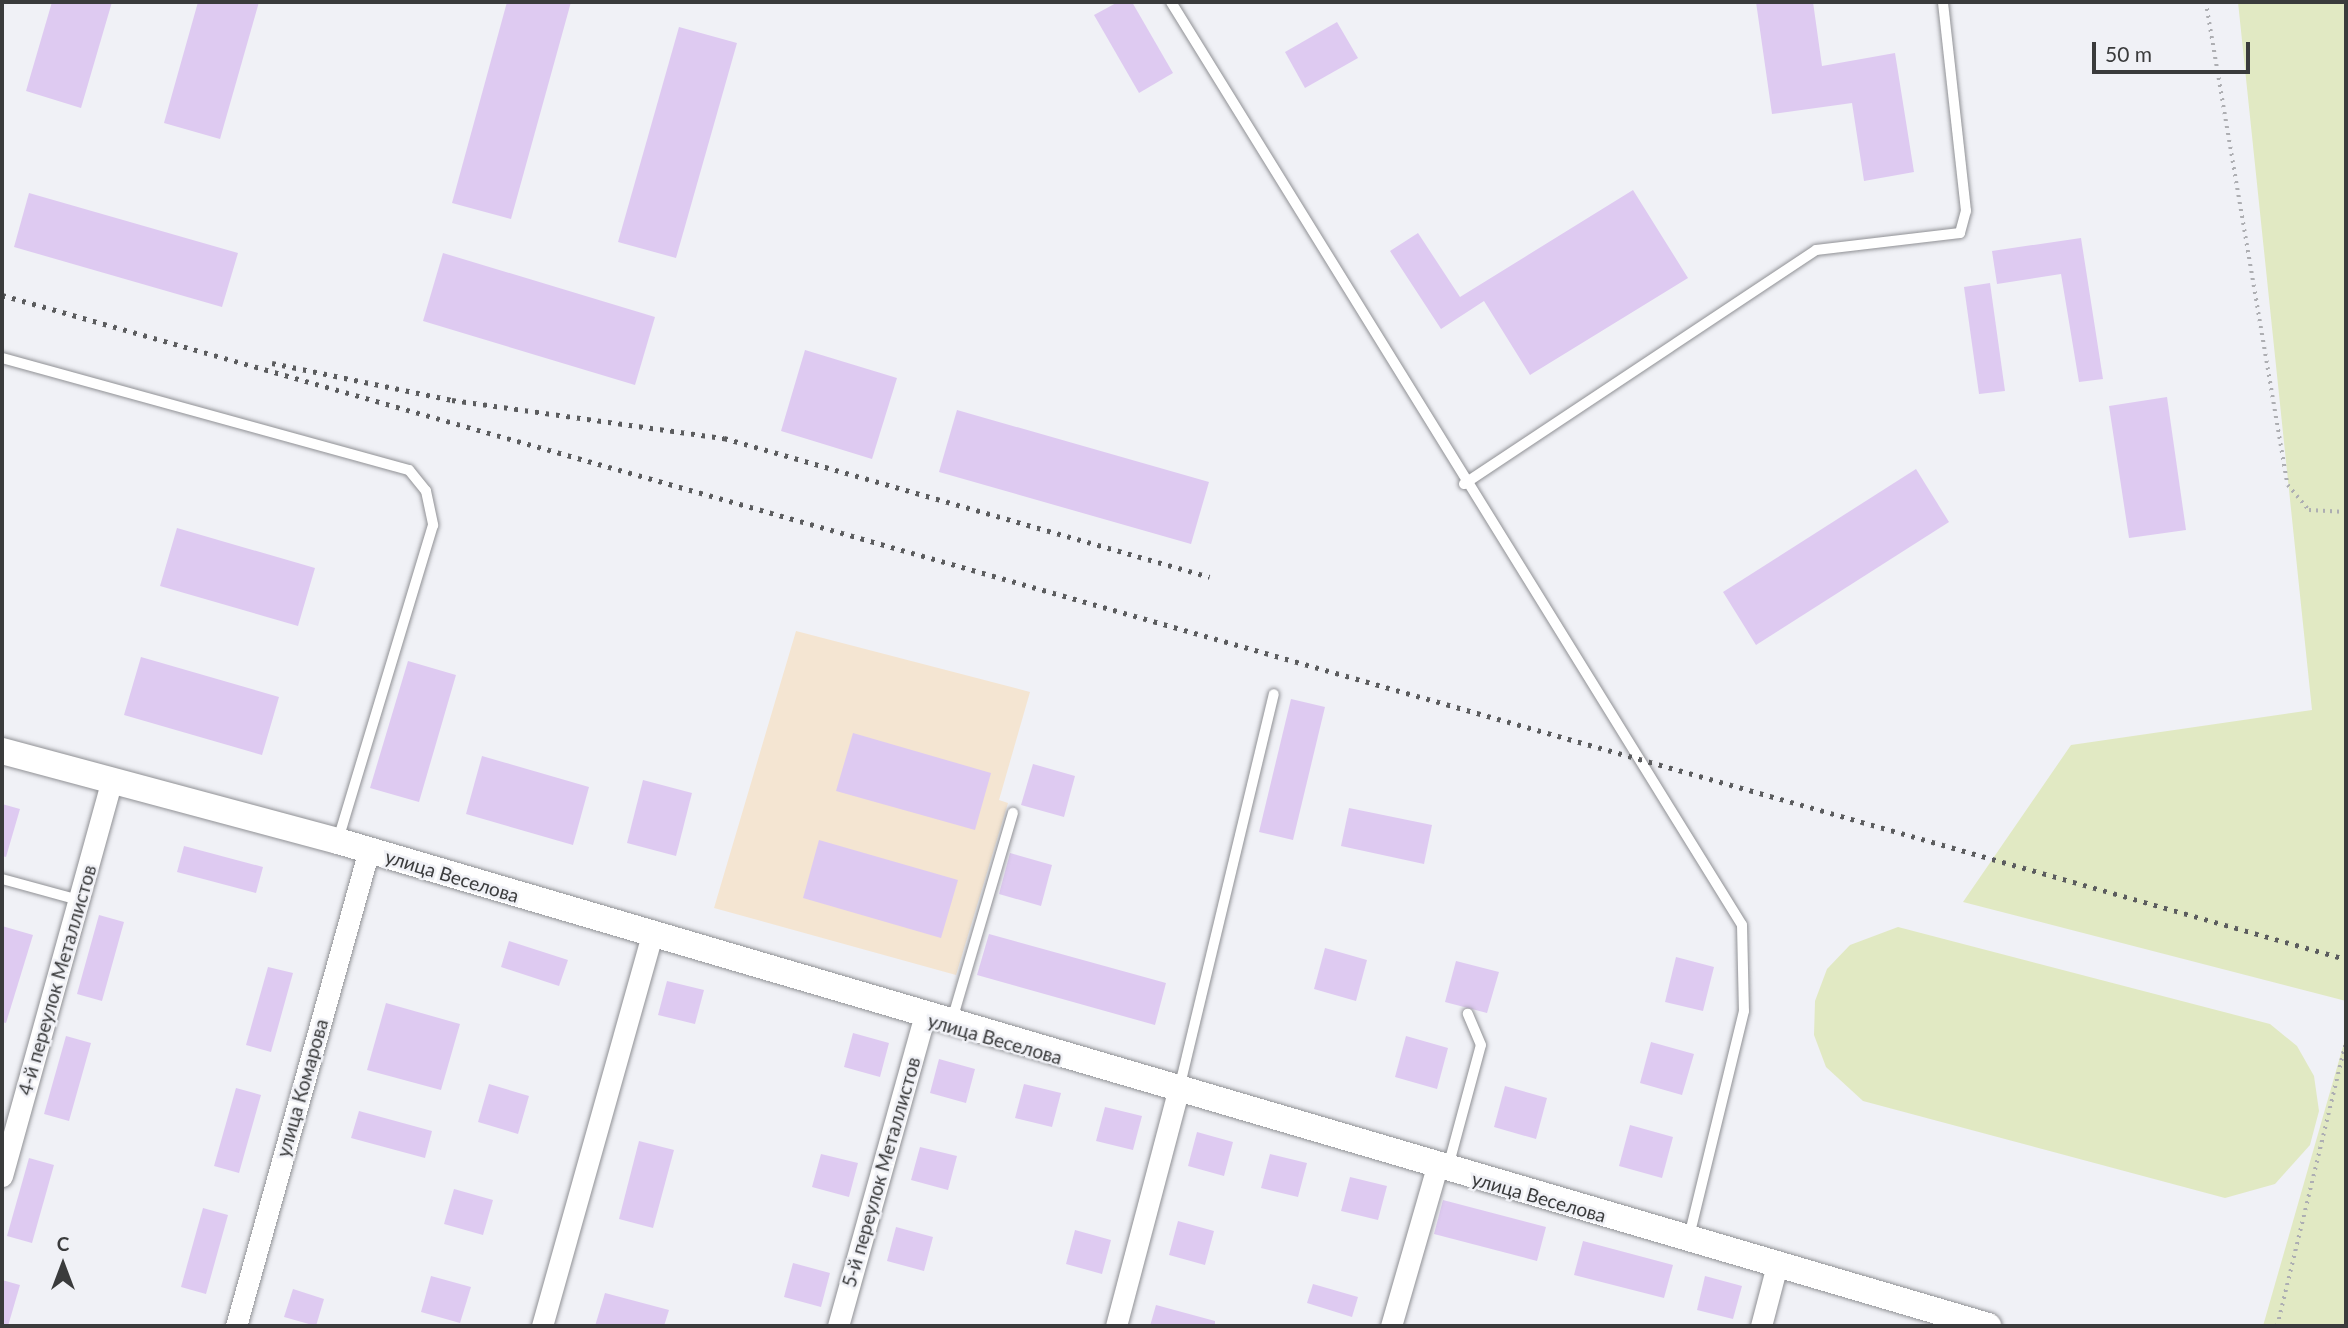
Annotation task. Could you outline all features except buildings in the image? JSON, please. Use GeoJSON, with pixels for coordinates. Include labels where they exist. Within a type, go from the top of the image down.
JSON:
{"type":"FeatureCollection","features":[{"type":"Feature","properties":{"kind":"street","name":"улица Веселова"},"geometry":{"type":"LineString","coordinates":[[2,751],[111,783],[338,841],[925,1019],[1988,1326]]}},
{"type":"Feature","properties":{"kind":"street","name":"4-й переулок Металлистов"},"geometry":{"type":"LineString","coordinates":[[2,1177],[111,783]]}},
{"type":"Feature","properties":{"kind":"street","name":"улица Комарова"},"geometry":{"type":"LineString","coordinates":[[236,1326],[369,850]]}},
{"type":"Feature","properties":{"kind":"street"},"geometry":{"type":"LineString","coordinates":[[542,1326],[651,937]]}},
{"type":"Feature","properties":{"kind":"street","name":"5-й переулок Металлистов"},"geometry":{"type":"LineString","coordinates":[[838,1326],[925,1019]]}},
{"type":"Feature","properties":{"kind":"street"},"geometry":{"type":"LineString","coordinates":[[1115,1326],[1178,1092]]}},
{"type":"Feature","properties":{"kind":"street"},"geometry":{"type":"LineString","coordinates":[[1391,1326],[1442,1168]]}},
{"type":"Feature","properties":{"kind":"street"},"geometry":{"type":"LineString","coordinates":[[1760,1326],[1777,1265]]}},
{"type":"Feature","properties":{"kind":"lane"},"geometry":{"type":"LineString","coordinates":[[1171,2],[1464,484],[1742,925],[1744,1011],[1688,1240]]}},
{"type":"Feature","properties":{"kind":"lane"},"geometry":{"type":"LineString","coordinates":[[1464,484],[1816,250],[1960,233],[1966,211],[1943,2]]}},
{"type":"Feature","properties":{"kind":"lane"},"geometry":{"type":"LineString","coordinates":[[2,358],[409,470],[426,491],[433,525],[338,841]]}},
{"type":"Feature","properties":{"kind":"lane"},"geometry":{"type":"LineString","coordinates":[[1178,1092],[1274,694]]}},
{"type":"Feature","properties":{"kind":"lane"},"geometry":{"type":"LineString","coordinates":[[950,1026],[1013,813]]}},
{"type":"Feature","properties":{"kind":"lane"},"geometry":{"type":"LineString","coordinates":[[2,879],[79,900]]}},
{"type":"Feature","properties":{"kind":"lane"},"geometry":{"type":"LineString","coordinates":[[1442,1168],[1481,1045],[1468,1014]]}},
{"type":"Feature","properties":{"kind":"path"},"geometry":{"type":"LineString","coordinates":[[2206,2],[2288,485],[2309,510],[2346,512]]}},
{"type":"Feature","properties":{"kind":"path"},"geometry":{"type":"LineString","coordinates":[[2277,1326],[2346,1040]]}},
{"type":"Feature","properties":{"kind":"shaded area"},"geometry":{"type":"Polygon","coordinates":[[[796,631],[1030,692],[999,800],[1008,803],[956,975],[714,908],[796,631]]]}},
{"type":"Feature","properties":{"kind":"green space"},"geometry":{"type":"Polygon","coordinates":[[[2238,2],[2346,2],[2346,1001],[1963,902],[2071,745],[2312,710],[2238,2]]]}},
{"type":"Feature","properties":{"kind":"green space"},"geometry":{"type":"Polygon","coordinates":[[[1898,927],[2270,1024],[2297,1046],[2314,1076],[2319,1111],[2310,1145],[2275,1184],[2225,1198],[1863,1101],[1826,1067],[1814,1035],[1815,1001],[1827,969],[1850,945],[1898,927]]]}},
{"type":"Feature","properties":{"kind":"green space"},"geometry":{"type":"Polygon","coordinates":[[[2346,1036],[2346,1326],[2263,1326],[2346,1036]]]}},
{"type":"Feature","properties":{"kind":"railway"},"geometry":{"type":"LineString","coordinates":[[2,295],[2346,959]]}},
{"type":"Feature","properties":{"kind":"railway"},"geometry":{"type":"LineString","coordinates":[[272,363],[452,400],[724,438],[1210,577]]}}]}
